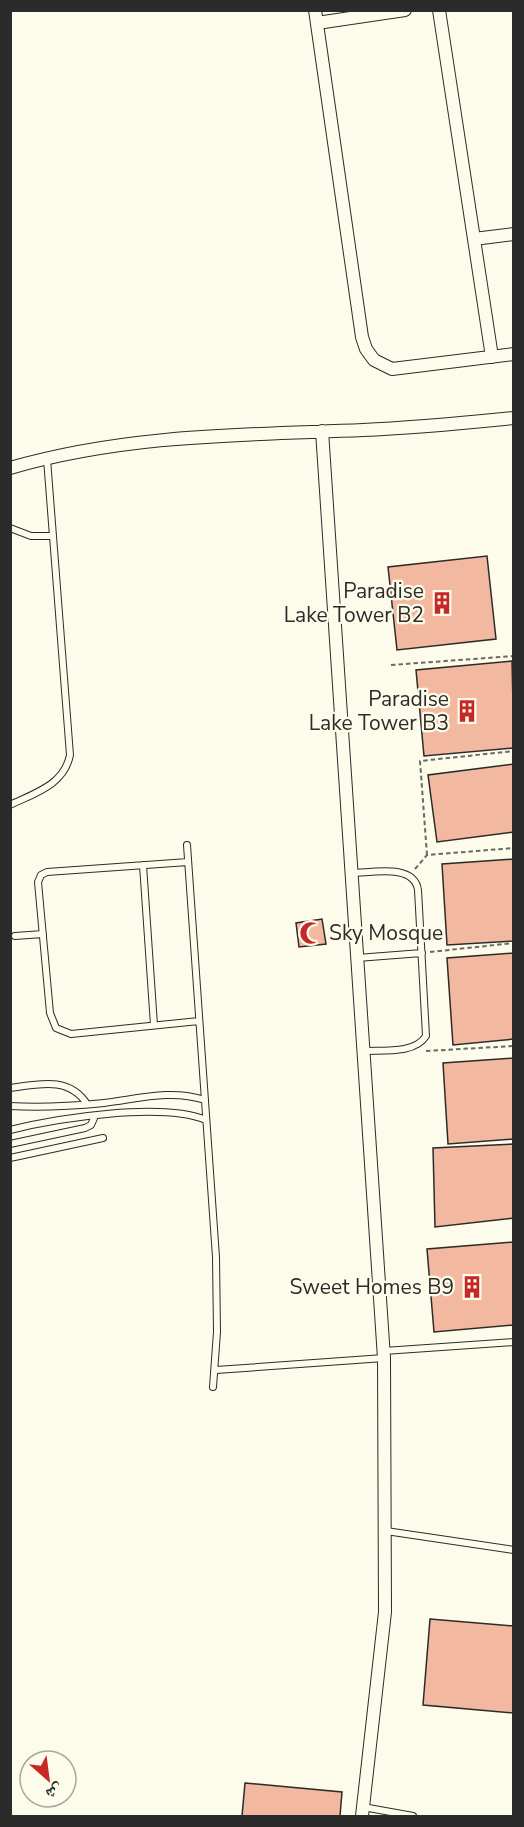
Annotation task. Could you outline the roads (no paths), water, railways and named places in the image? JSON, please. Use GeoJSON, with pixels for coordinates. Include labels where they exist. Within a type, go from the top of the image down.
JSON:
{"type":"FeatureCollection","features":[{"type":"Feature","properties":{"kind":"street"},"geometry":{"type":"LineString","coordinates":[[405,10],[316,17],[362,336],[366,349],[380,364],[399,370],[513,354]]}},
{"type":"Feature","properties":{"kind":"street"},"geometry":{"type":"LineString","coordinates":[[439,10],[492,357]]}},
{"type":"Feature","properties":{"kind":"street"},"geometry":{"type":"LineString","coordinates":[[474,239],[513,234]]}},
{"type":"Feature","properties":{"kind":"street"},"geometry":{"type":"LineString","coordinates":[[10,468],[100,447],[165,438],[427,426],[513,418]]}},
{"type":"Feature","properties":{"kind":"street"},"geometry":{"type":"LineString","coordinates":[[322,431],[384,1354],[386,1531],[382,1652],[363,1812]]}},
{"type":"Feature","properties":{"kind":"lane"},"geometry":{"type":"LineString","coordinates":[[10,806],[58,780],[66,769],[70,755],[47,459]]}},
{"type":"Feature","properties":{"kind":"lane"},"geometry":{"type":"LineString","coordinates":[[10,528],[31,536],[52,536]]}},
{"type":"Feature","properties":{"kind":"lane"},"geometry":{"type":"LineString","coordinates":[[187,845],[216,1257],[216,1370],[213,1387]]}},
{"type":"Feature","properties":{"kind":"lane"},"geometry":{"type":"LineString","coordinates":[[188,862],[44,873],[38,882],[51,1019],[56,1028],[71,1034],[199,1021]]}},
{"type":"Feature","properties":{"kind":"lane"},"geometry":{"type":"LineString","coordinates":[[143,865],[153,1025]]}},
{"type":"Feature","properties":{"kind":"lane"},"geometry":{"type":"LineString","coordinates":[[350,873],[402,872],[410,875],[418,886],[427,1030],[423,1040],[412,1047],[363,1052]]}},
{"type":"Feature","properties":{"kind":"lane"},"geometry":{"type":"LineString","coordinates":[[15,936],[43,934]]}},
{"type":"Feature","properties":{"kind":"lane"},"geometry":{"type":"LineString","coordinates":[[356,958],[422,952]]}},
{"type":"Feature","properties":{"kind":"lane"},"geometry":{"type":"LineString","coordinates":[[10,1088],[56,1083],[71,1088],[87,1104]]}},
{"type":"Feature","properties":{"kind":"lane"},"geometry":{"type":"LineString","coordinates":[[10,1106],[87,1104],[166,1094],[205,1100]]}},
{"type":"Feature","properties":{"kind":"lane"},"geometry":{"type":"LineString","coordinates":[[106,1102],[108,1115]]}},
{"type":"Feature","properties":{"kind":"lane"},"geometry":{"type":"LineString","coordinates":[[10,1130],[108,1115],[177,1113],[206,1120]]}},
{"type":"Feature","properties":{"kind":"lane"},"geometry":{"type":"LineString","coordinates":[[10,1144],[88,1127],[95,1116]]}},
{"type":"Feature","properties":{"kind":"lane"},"geometry":{"type":"LineString","coordinates":[[53,1122],[56,1134]]}},
{"type":"Feature","properties":{"kind":"lane"},"geometry":{"type":"LineString","coordinates":[[10,1158],[103,1138]]}},
{"type":"Feature","properties":{"kind":"lane"},"geometry":{"type":"LineString","coordinates":[[216,1370],[513,1342]]}},
{"type":"Feature","properties":{"kind":"lane"},"geometry":{"type":"LineString","coordinates":[[386,1531],[513,1550]]}},
{"type":"Feature","properties":{"kind":"lane"},"geometry":{"type":"LineString","coordinates":[[363,1812],[413,1816]]}},
{"type":"Feature","properties":{"kind":"place","name":"Paradise Lake Tower B2"},"geometry":{"type":"Point","coordinates":[442,603]}},
{"type":"Feature","properties":{"kind":"place","name":"Paradise Lake Tower B3"},"geometry":{"type":"Point","coordinates":[467,711]}},
{"type":"Feature","properties":{"kind":"place","name":"Sky Mosque"},"geometry":{"type":"Point","coordinates":[311,933]}},
{"type":"Feature","properties":{"kind":"place","name":"Sweet Homes B9"},"geometry":{"type":"Point","coordinates":[472,1287]}}]}
